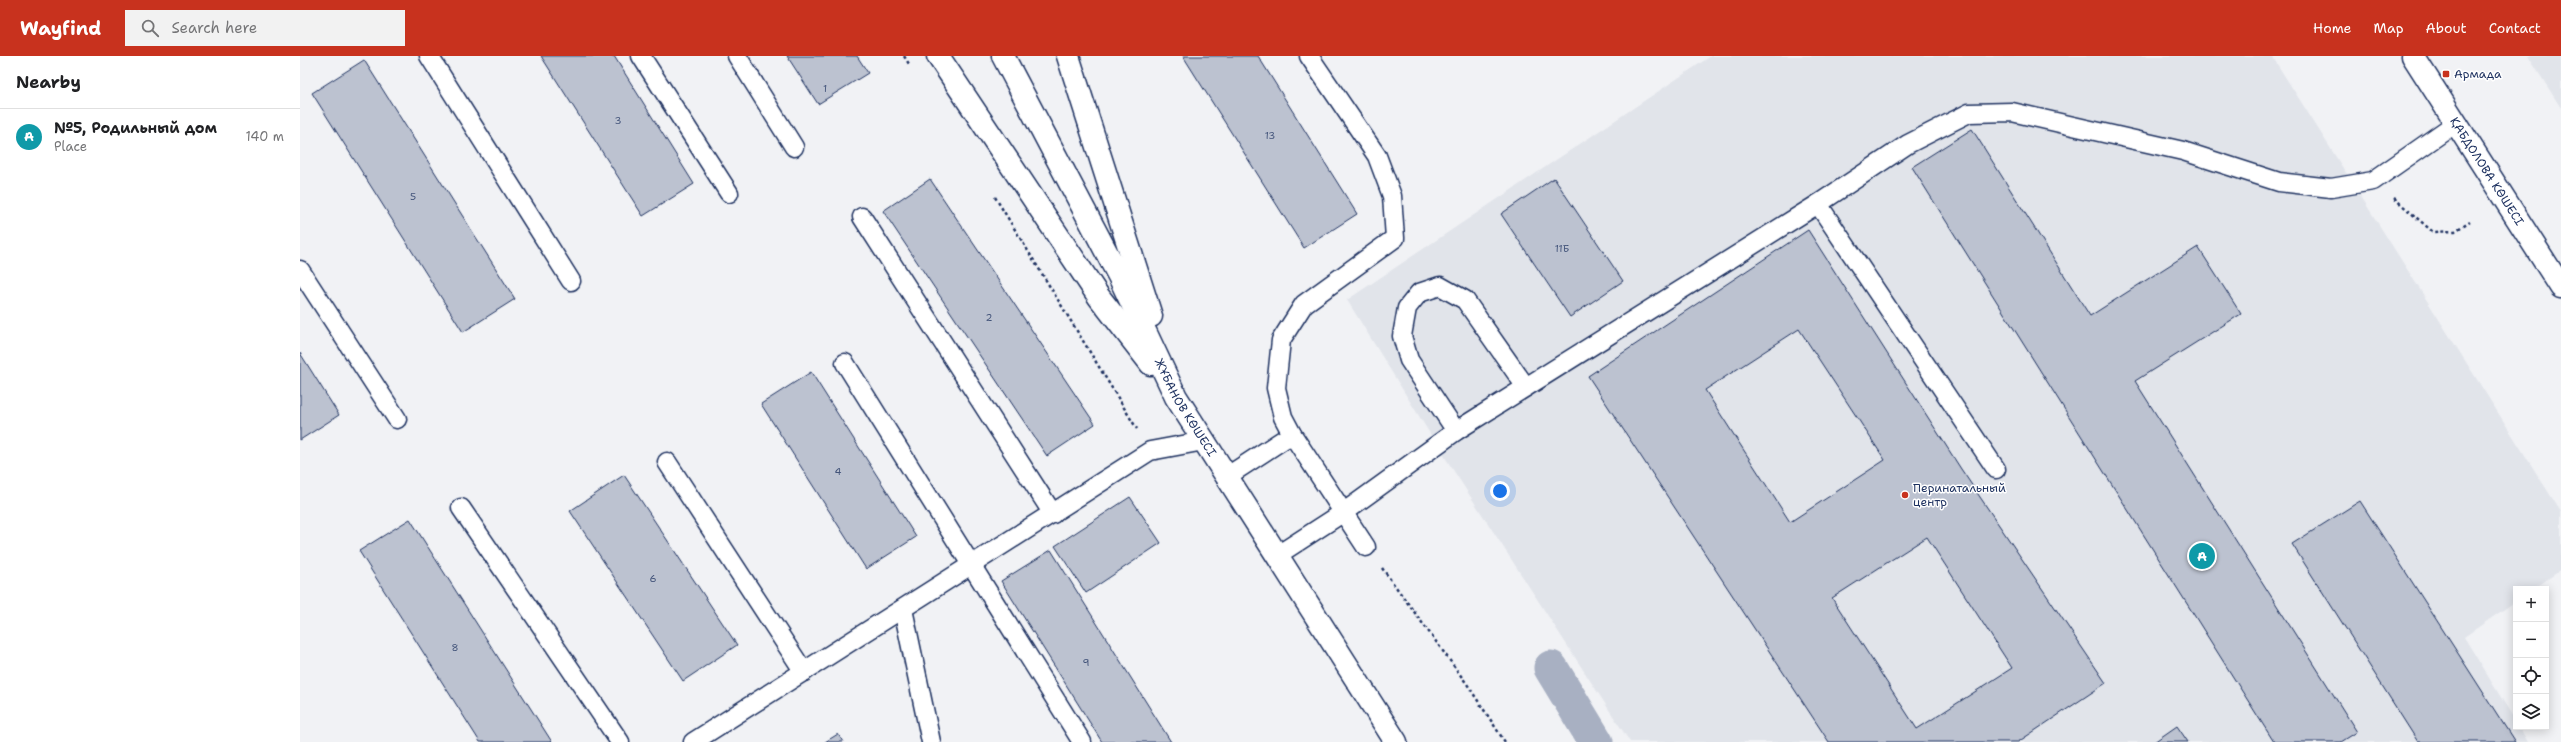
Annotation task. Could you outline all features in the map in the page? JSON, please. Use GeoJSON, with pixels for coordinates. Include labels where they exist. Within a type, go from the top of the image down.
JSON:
{"type":"FeatureCollection","features":[{"type":"Feature","properties":{"kind":"main road"},"geometry":{"type":"LineString","coordinates":[[938,56],[1099,297],[1176,398]]}},
{"type":"Feature","properties":{"kind":"main road","name":"ЖҰБАНОВ КӨШЕСІ"},"geometry":{"type":"LineString","coordinates":[[1003,56],[1075,188],[1176,398],[1394,742]]}},
{"type":"Feature","properties":{"kind":"main road"},"geometry":{"type":"LineString","coordinates":[[1068,56],[1176,398]]}},
{"type":"Feature","properties":{"kind":"main road","name":"ҚАБДОЛОВА КӨШЕСІ"},"geometry":{"type":"LineString","coordinates":[[2413,56],[2561,287]]}},
{"type":"Feature","properties":{"kind":"lane"},"geometry":{"type":"LineString","coordinates":[[429,56],[572,281]]}},
{"type":"Feature","properties":{"kind":"lane"},"geometry":{"type":"LineString","coordinates":[[641,56],[729,193]]}},
{"type":"Feature","properties":{"kind":"lane"},"geometry":{"type":"LineString","coordinates":[[737,56],[794,147]]}},
{"type":"Feature","properties":{"kind":"lane"},"geometry":{"type":"LineString","coordinates":[[1309,56],[1377,156],[1392,196],[1395,238],[1304,304],[1281,340],[1276,388],[1283,417],[1292,434],[1366,547]]}},
{"type":"Feature","properties":{"kind":"lane"},"geometry":{"type":"LineString","coordinates":[[1276,556],[1344,512],[1456,431],[1818,204],[1908,144],[1969,113],[2012,112],[2184,151],[2279,182],[2331,188],[2373,181],[2456,123]]}},
{"type":"Feature","properties":{"kind":"lane"},"geometry":{"type":"LineString","coordinates":[[1818,204],[1996,469]]}},
{"type":"Feature","properties":{"kind":"lane"},"geometry":{"type":"LineString","coordinates":[[862,217],[1052,514]]}},
{"type":"Feature","properties":{"kind":"lane"},"geometry":{"type":"LineString","coordinates":[[300,270],[397,419]]}},
{"type":"Feature","properties":{"kind":"lane"},"geometry":{"type":"LineString","coordinates":[[1456,431],[1409,360],[1402,336],[1407,308],[1419,293],[1440,286],[1465,300],[1526,387]]}},
{"type":"Feature","properties":{"kind":"lane"},"geometry":{"type":"LineString","coordinates":[[845,363],[1082,742]]}},
{"type":"Feature","properties":{"kind":"lane"},"geometry":{"type":"LineString","coordinates":[[1226,477],[1292,434]]}},
{"type":"Feature","properties":{"kind":"lane"},"geometry":{"type":"LineString","coordinates":[[693,742],[1150,451],[1204,441]]}},
{"type":"Feature","properties":{"kind":"lane"},"geometry":{"type":"LineString","coordinates":[[667,462],[804,672]]}},
{"type":"Feature","properties":{"kind":"lane"},"geometry":{"type":"LineString","coordinates":[[461,508],[620,742]]}},
{"type":"Feature","properties":{"kind":"lane"},"geometry":{"type":"LineString","coordinates":[[904,609],[930,742]]}},
{"type":"Feature","properties":{"kind":"path"},"geometry":{"type":"LineString","coordinates":[[904,56],[913,69]]}},
{"type":"Feature","properties":{"kind":"path"},"geometry":{"type":"LineString","coordinates":[[2373,181],[2433,232],[2455,231],[2470,221]]}},
{"type":"Feature","properties":{"kind":"path"},"geometry":{"type":"LineString","coordinates":[[994,196],[1150,451]]}},
{"type":"Feature","properties":{"kind":"path"},"geometry":{"type":"LineString","coordinates":[[1366,547],[1467,684],[1504,742]]}},
{"type":"Feature","properties":{"kind":"shaded area"},"geometry":{"type":"Polygon","coordinates":[[[1711,56],[2272,56],[2561,512],[2561,570],[2537,586],[2513,586],[2513,603],[2464,637],[2513,717],[2513,730],[2521,730],[2528,742],[1630,742],[1437,445],[1347,300],[1711,56]]]}},
{"type":"Feature","properties":{"kind":"shaded area"},"geometry":{"type":"Polygon","coordinates":[[[2528,56],[2561,56],[2561,108],[2528,56]]]}},
{"type":"Feature","properties":{"kind":"building"},"geometry":{"type":"Polygon","coordinates":[[[541,56],[614,56],[694,184],[643,216],[541,56]]]}},
{"type":"Feature","properties":{"kind":"building"},"geometry":{"type":"Polygon","coordinates":[[[787,56],[857,56],[868,73],[818,104],[787,56]]]}},
{"type":"Feature","properties":{"kind":"building"},"geometry":{"type":"Polygon","coordinates":[[[1183,56],[1258,56],[1357,214],[1304,248],[1183,56]]]}},
{"type":"Feature","properties":{"kind":"building"},"geometry":{"type":"Polygon","coordinates":[[[364,60],[515,299],[463,332],[312,93],[364,60]]]}},
{"type":"Feature","properties":{"kind":"building"},"geometry":{"type":"Polygon","coordinates":[[[1972,129],[2090,316],[2198,247],[2241,314],[2135,381],[2357,732],[2341,742],[2274,742],[1912,167],[1972,129]]]}},
{"type":"Feature","properties":{"kind":"building"},"geometry":{"type":"Polygon","coordinates":[[[1554,178],[1623,281],[1570,317],[1501,214],[1554,178]]]}},
{"type":"Feature","properties":{"kind":"building"},"geometry":{"type":"Polygon","coordinates":[[[930,179],[1095,424],[1047,456],[883,211],[930,179]]]}},
{"type":"Feature","properties":{"kind":"building","name":"Перинатальный центр"},"geometry":{"type":"Polygon","coordinates":[[[1808,230],[1961,469],[2106,683],[2018,742],[1829,742],[1588,376],[1808,230]],[[1799,329],[1705,390],[1790,522],[1885,460],[1799,329]],[[1927,537],[1832,598],[1917,729],[2012,668],[1927,537]]]}},
{"type":"Feature","properties":{"kind":"building"},"geometry":{"type":"Polygon","coordinates":[[[300,353],[339,415],[300,440],[300,353]]]}},
{"type":"Feature","properties":{"kind":"building"},"geometry":{"type":"Polygon","coordinates":[[[811,372],[916,537],[866,569],[761,404],[811,372]]]}},
{"type":"Feature","properties":{"kind":"building"},"geometry":{"type":"Polygon","coordinates":[[[624,475],[737,645],[683,681],[570,511],[624,475]]]}},
{"type":"Feature","properties":{"kind":"building"},"geometry":{"type":"Polygon","coordinates":[[[1130,497],[1161,543],[1086,593],[1055,546],[1130,497]]]}},
{"type":"Feature","properties":{"kind":"building"},"geometry":{"type":"Polygon","coordinates":[[[2360,501],[2515,742],[2418,742],[2292,544],[2360,501]]]}},
{"type":"Feature","properties":{"kind":"building"},"geometry":{"type":"Polygon","coordinates":[[[410,519],[552,742],[480,742],[359,551],[410,519]]]}},
{"type":"Feature","properties":{"kind":"building"},"geometry":{"type":"Polygon","coordinates":[[[1051,550],[1171,742],[1102,742],[1001,581],[1051,550]]]}},
{"type":"Feature","properties":{"kind":"building"},"geometry":{"type":"Polygon","coordinates":[[[2177,726],[2188,742],[2154,742],[2177,726]]]}},
{"type":"Feature","properties":{"kind":"building"},"geometry":{"type":"Polygon","coordinates":[[[838,734],[843,742],[825,742],[838,734]]]}},
{"type":"Feature","properties":{"kind":"waterway"},"geometry":{"type":"LineString","coordinates":[[1551,668],[1596,742]]}},
{"type":"Feature","properties":{"kind":"place","name":"Армада"},"geometry":{"type":"Point","coordinates":[2446,74]}},
{"type":"Feature","properties":{"kind":"place","name":"Перинатальный центр"},"geometry":{"type":"Point","coordinates":[1905,495]}},
{"type":"Feature","properties":{"kind":"place","name":"№5, Родильный дом"},"geometry":{"type":"Point","coordinates":[2202,556]}}]}
